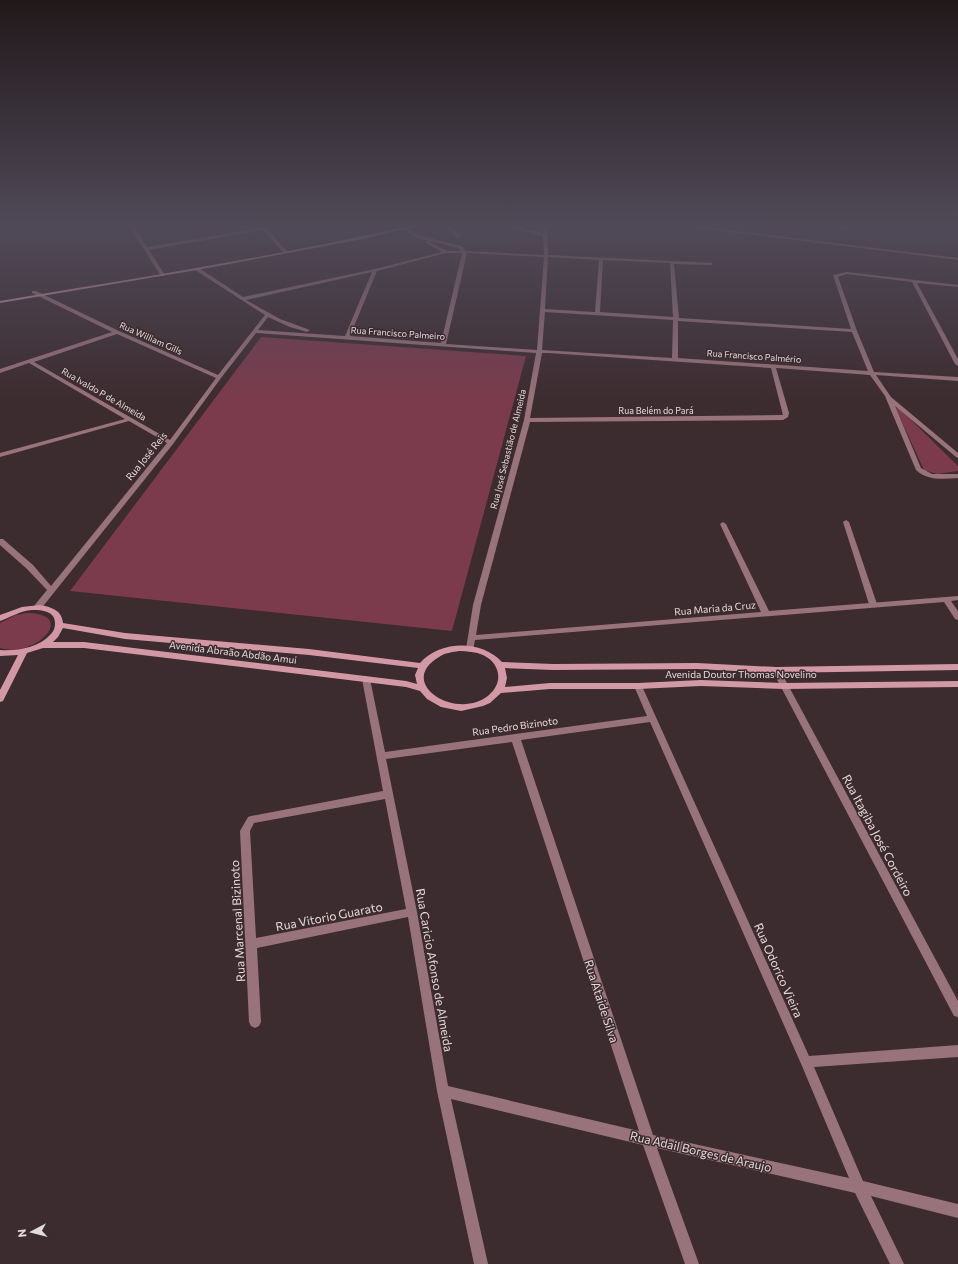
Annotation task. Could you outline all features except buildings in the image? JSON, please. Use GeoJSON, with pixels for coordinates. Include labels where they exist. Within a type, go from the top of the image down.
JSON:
{"type":"FeatureCollection","features":[{"type":"Feature","properties":{"kind":"main road"},"geometry":{"type":"LineString","coordinates":[[0,302],[90,285]]}},
{"type":"Feature","properties":{"kind":"main road"},"geometry":{"type":"LineString","coordinates":[[0,298],[36,294]]}},
{"type":"Feature","properties":{"kind":"main road"},"geometry":{"type":"LineString","coordinates":[[0,618],[16,610],[37,608],[51,611],[59,619],[57,632],[51,639],[42,645],[23,653],[1,655]]}},
{"type":"Feature","properties":{"kind":"main road","name":"Avenida Abraão Abdão Amui"},"geometry":{"type":"LineString","coordinates":[[59,625],[125,636],[309,652],[422,666]]}},
{"type":"Feature","properties":{"kind":"main road","name":"Avenida Abraão Abdão Amui"},"geometry":{"type":"LineString","coordinates":[[42,645],[84,645],[406,684],[421,688]]}},
{"type":"Feature","properties":{"kind":"main road"},"geometry":{"type":"LineString","coordinates":[[459,648],[470,649],[493,657],[500,665],[503,673],[503,682],[500,690],[491,698],[480,704],[459,707],[439,703],[428,696],[421,688],[419,673],[422,666],[428,659],[437,653],[459,648]]}},
{"type":"Feature","properties":{"kind":"main road"},"geometry":{"type":"LineString","coordinates":[[0,699],[23,653]]}},
{"type":"Feature","properties":{"kind":"main road","name":"Avenida Doutor Thomas Novelino"},"geometry":{"type":"LineString","coordinates":[[500,665],[553,667],[697,666],[776,670],[958,667]]}},
{"type":"Feature","properties":{"kind":"main road","name":"Avenida Doutor Thomas Novelino"},"geometry":{"type":"LineString","coordinates":[[500,690],[550,686],[638,686],[701,683],[784,686],[958,684]]}},
{"type":"Feature","properties":{"kind":"street","name":"Rua Francisco Palmeiro"},"geometry":{"type":"LineString","coordinates":[[218,285],[295,328],[348,335],[548,351]]}},
{"type":"Feature","properties":{"kind":"street"},"geometry":{"type":"LineString","coordinates":[[242,299],[306,285]]}},
{"type":"Feature","properties":{"kind":"street"},"geometry":{"type":"LineString","coordinates":[[348,335],[369,285]]}},
{"type":"Feature","properties":{"kind":"street"},"geometry":{"type":"LineString","coordinates":[[444,343],[457,285]]}},
{"type":"Feature","properties":{"kind":"street","name":"Rua José Sebastião de Almeida"},"geometry":{"type":"LineString","coordinates":[[470,649],[477,605],[527,420],[540,350],[544,285]]}},
{"type":"Feature","properties":{"kind":"street"},"geometry":{"type":"LineString","coordinates":[[597,313],[599,285]]}},
{"type":"Feature","properties":{"kind":"street"},"geometry":{"type":"LineString","coordinates":[[674,285],[676,318],[675,359]]}},
{"type":"Feature","properties":{"kind":"street"},"geometry":{"type":"LineString","coordinates":[[838,285],[854,331],[872,373],[888,396],[918,468],[921,472],[932,477],[958,476]]}},
{"type":"Feature","properties":{"kind":"street"},"geometry":{"type":"LineString","coordinates":[[916,285],[958,364]]}},
{"type":"Feature","properties":{"kind":"street","name":"Rua William Gills"},"geometry":{"type":"LineString","coordinates":[[36,294],[219,377]]}},
{"type":"Feature","properties":{"kind":"street"},"geometry":{"type":"LineString","coordinates":[[543,310],[854,331]]}},
{"type":"Feature","properties":{"kind":"street","name":"Rua José Reis"},"geometry":{"type":"LineString","coordinates":[[37,608],[171,443],[219,377],[268,314]]}},
{"type":"Feature","properties":{"kind":"street"},"geometry":{"type":"LineString","coordinates":[[290,333],[295,328]]}},
{"type":"Feature","properties":{"kind":"street","name":"Rua Francisco Palmeiro"},"geometry":{"type":"LineString","coordinates":[[255,331],[348,335]]}},
{"type":"Feature","properties":{"kind":"street"},"geometry":{"type":"LineString","coordinates":[[0,371],[117,332]]}},
{"type":"Feature","properties":{"kind":"street","name":"Rua Francisco Palmério"},"geometry":{"type":"LineString","coordinates":[[548,351],[958,379]]}},
{"type":"Feature","properties":{"kind":"street","name":"Rua Ivaldo P de Almeida"},"geometry":{"type":"LineString","coordinates":[[28,361],[171,443]]}},
{"type":"Feature","properties":{"kind":"street","name":"Rua Belém do Pará"},"geometry":{"type":"LineString","coordinates":[[527,420],[778,419],[786,416],[786,413],[772,366]]}},
{"type":"Feature","properties":{"kind":"street"},"geometry":{"type":"LineString","coordinates":[[888,396],[958,456]]}},
{"type":"Feature","properties":{"kind":"street"},"geometry":{"type":"LineString","coordinates":[[0,455],[130,419]]}},
{"type":"Feature","properties":{"kind":"street"},"geometry":{"type":"LineString","coordinates":[[846,522],[873,604]]}},
{"type":"Feature","properties":{"kind":"street"},"geometry":{"type":"LineString","coordinates":[[723,524],[766,614]]}},
{"type":"Feature","properties":{"kind":"street"},"geometry":{"type":"LineString","coordinates":[[0,541],[30,567],[52,590]]}},
{"type":"Feature","properties":{"kind":"street","name":"Rua Maria da Cruz"},"geometry":{"type":"LineString","coordinates":[[472,638],[958,598]]}},
{"type":"Feature","properties":{"kind":"street"},"geometry":{"type":"LineString","coordinates":[[946,599],[958,617]]}},
{"type":"Feature","properties":{"kind":"street","name":"Rua Itagiba José Cordeiro"},"geometry":{"type":"LineString","coordinates":[[776,670],[958,1012]]}},
{"type":"Feature","properties":{"kind":"street","name":"Rua Caricio Afonso de Almeida"},"geometry":{"type":"LineString","coordinates":[[366,679],[412,912],[443,1091],[481,1264]]}},
{"type":"Feature","properties":{"kind":"street","name":"Rua Odorico Vieira"},"geometry":{"type":"LineString","coordinates":[[638,686],[806,1062],[860,1187],[897,1264]]}},
{"type":"Feature","properties":{"kind":"street","name":"Rua Pedro Bizinoto"},"geometry":{"type":"LineString","coordinates":[[382,756],[652,719]]}},
{"type":"Feature","properties":{"kind":"street","name":"Rua Ataide Silva"},"geometry":{"type":"LineString","coordinates":[[514,737],[648,1140],[692,1264]]}},
{"type":"Feature","properties":{"kind":"street","name":"Rua Marcenal Bizinoto"},"geometry":{"type":"LineString","coordinates":[[255,1022],[245,830],[251,820],[389,794]]}},
{"type":"Feature","properties":{"kind":"street","name":"Rua Vitorio Guarato"},"geometry":{"type":"LineString","coordinates":[[251,944],[412,912]]}},
{"type":"Feature","properties":{"kind":"street"},"geometry":{"type":"LineString","coordinates":[[806,1062],[958,1052]]}},
{"type":"Feature","properties":{"kind":"street","name":"Rua Adail Borges de Araujo"},"geometry":{"type":"LineString","coordinates":[[443,1091],[648,1140],[860,1187],[958,1211]]}},
{"type":"Feature","properties":{"kind":"shaded area"},"geometry":{"type":"Polygon","coordinates":[[[261,337],[526,356],[452,631],[70,591],[261,337]]]}},
{"type":"Feature","properties":{"kind":"shaded area"},"geometry":{"type":"Polygon","coordinates":[[[895,407],[901,410],[958,466],[958,471],[937,474],[924,470],[895,407]]]}},
{"type":"Feature","properties":{"kind":"shaded area"},"geometry":{"type":"Polygon","coordinates":[[[26,613],[42,615],[49,620],[51,627],[46,635],[38,642],[27,647],[14,650],[0,648],[0,623],[16,615],[26,613]]]}}]}
